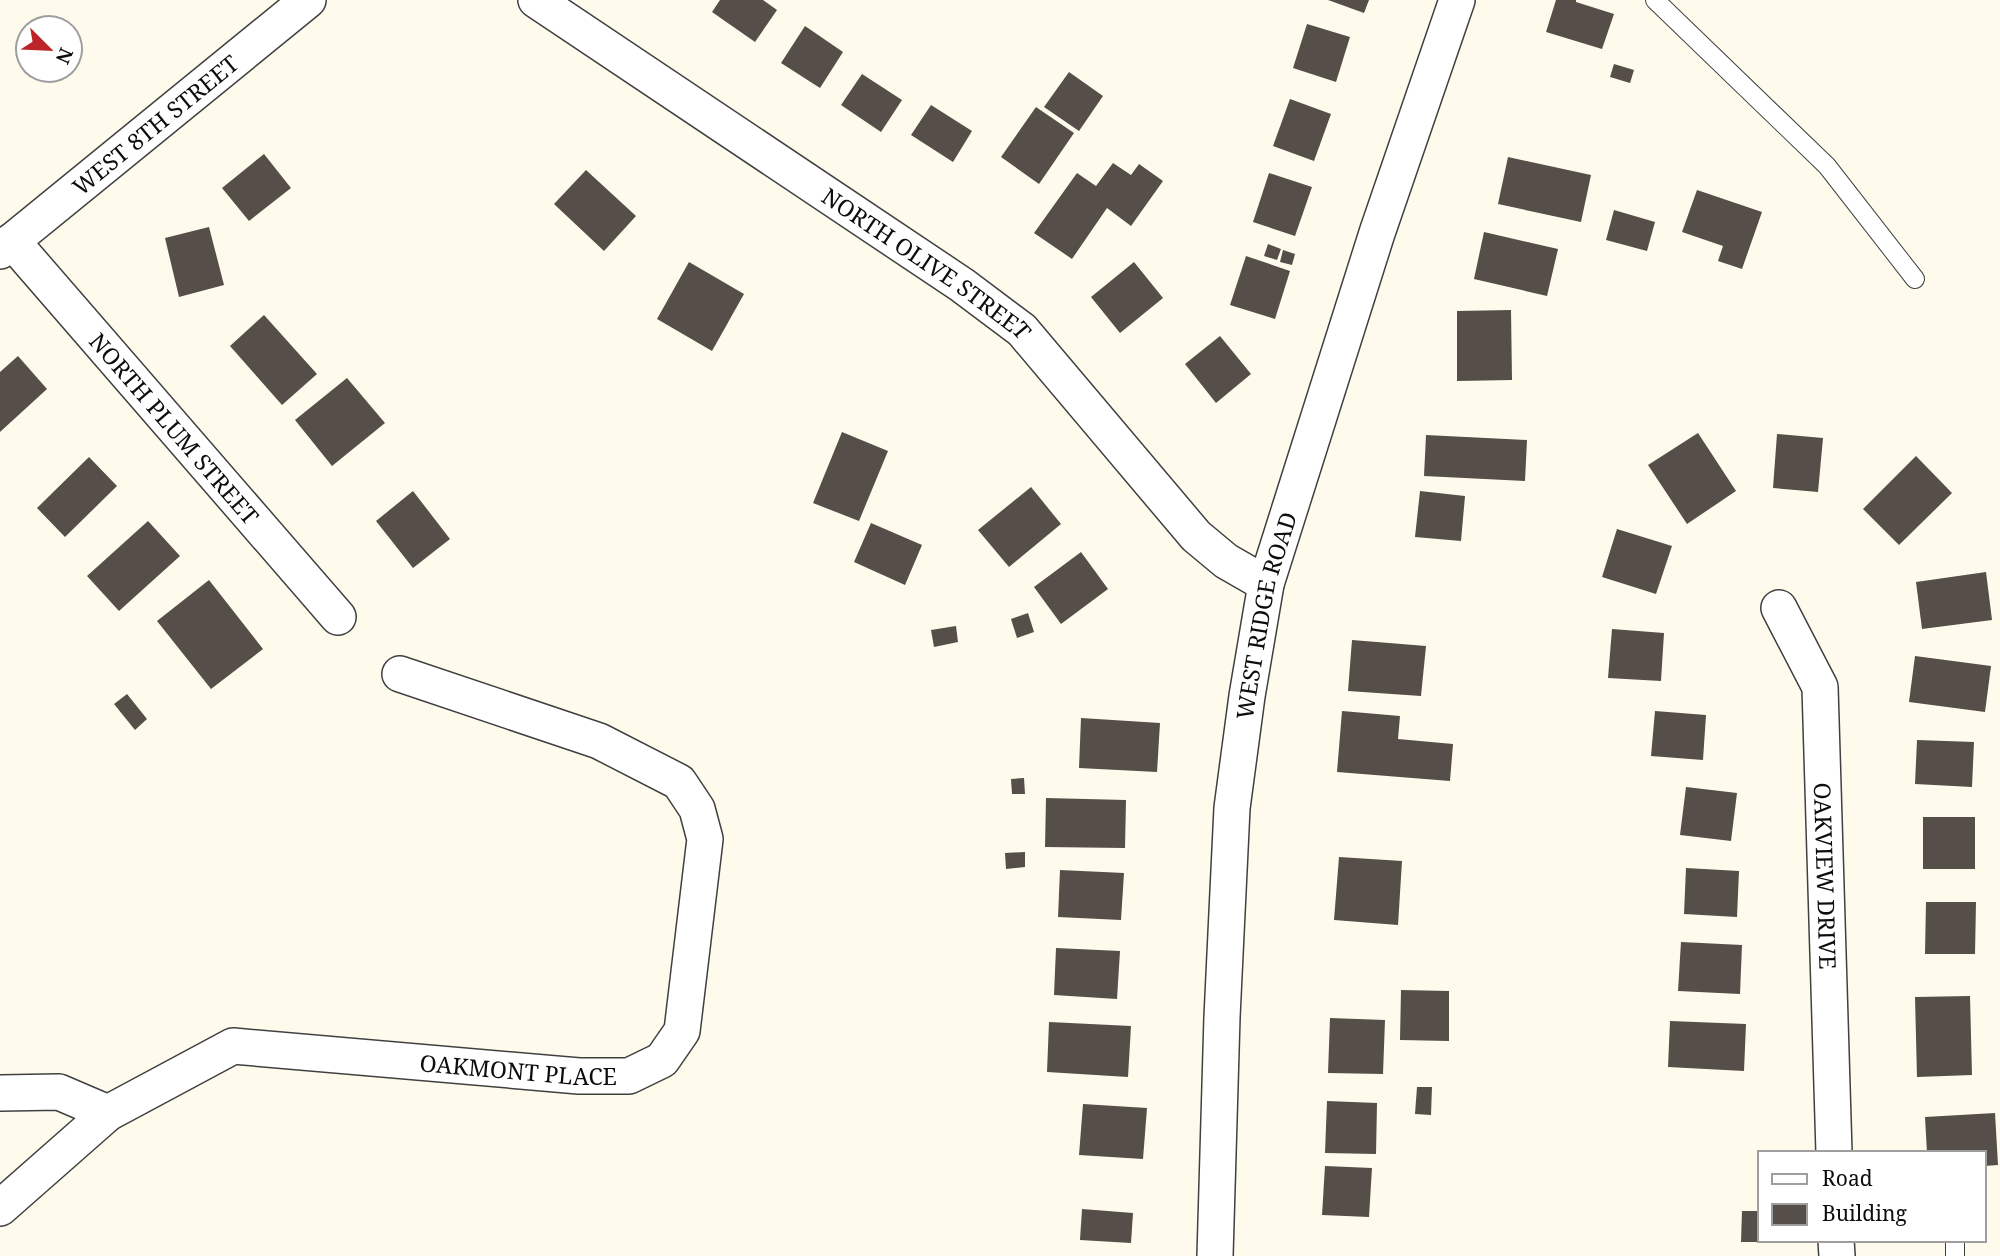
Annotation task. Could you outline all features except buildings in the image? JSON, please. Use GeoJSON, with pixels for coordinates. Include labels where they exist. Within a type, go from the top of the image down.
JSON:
{"type":"FeatureCollection","features":[{"type":"Feature","properties":{"kind":"street","name":"WEST 8TH STREET"},"geometry":{"type":"LineString","coordinates":[[6,246],[308,0]]}},
{"type":"Feature","properties":{"kind":"street","name":"NORTH OLIVE STREET"},"geometry":{"type":"LineString","coordinates":[[536,0],[962,285],[1021,330],[1196,536],[1226,561],[1266,584]]}},
{"type":"Feature","properties":{"kind":"street","name":"WEST RIDGE ROAD"},"geometry":{"type":"LineString","coordinates":[[1214,1256],[1232,808],[1266,584],[1377,233],[1457,0]]}},
{"type":"Feature","properties":{"kind":"street","name":"NORTH PLUM STREET"},"geometry":{"type":"LineString","coordinates":[[6,246],[338,617]]}},
{"type":"Feature","properties":{"kind":"street","name":"OAKVIEW DRIVE"},"geometry":{"type":"LineString","coordinates":[[1779,608],[1821,687],[1834,1151]]}},
{"type":"Feature","properties":{"kind":"street","name":"OAKMONT PLACE"},"geometry":{"type":"LineString","coordinates":[[0,1208],[108,1113],[233,1046],[579,1076],[629,1076],[662,1060],[682,1031],[705,839],[696,808],[679,782],[599,741],[400,674]]}},
{"type":"Feature","properties":{"kind":"street"},"geometry":{"type":"LineString","coordinates":[[0,1093],[58,1092],[108,1113]]}},
{"type":"Feature","properties":{"kind":"lane"},"geometry":{"type":"LineString","coordinates":[[1655,0],[1827,166],[1915,279]]}}]}
